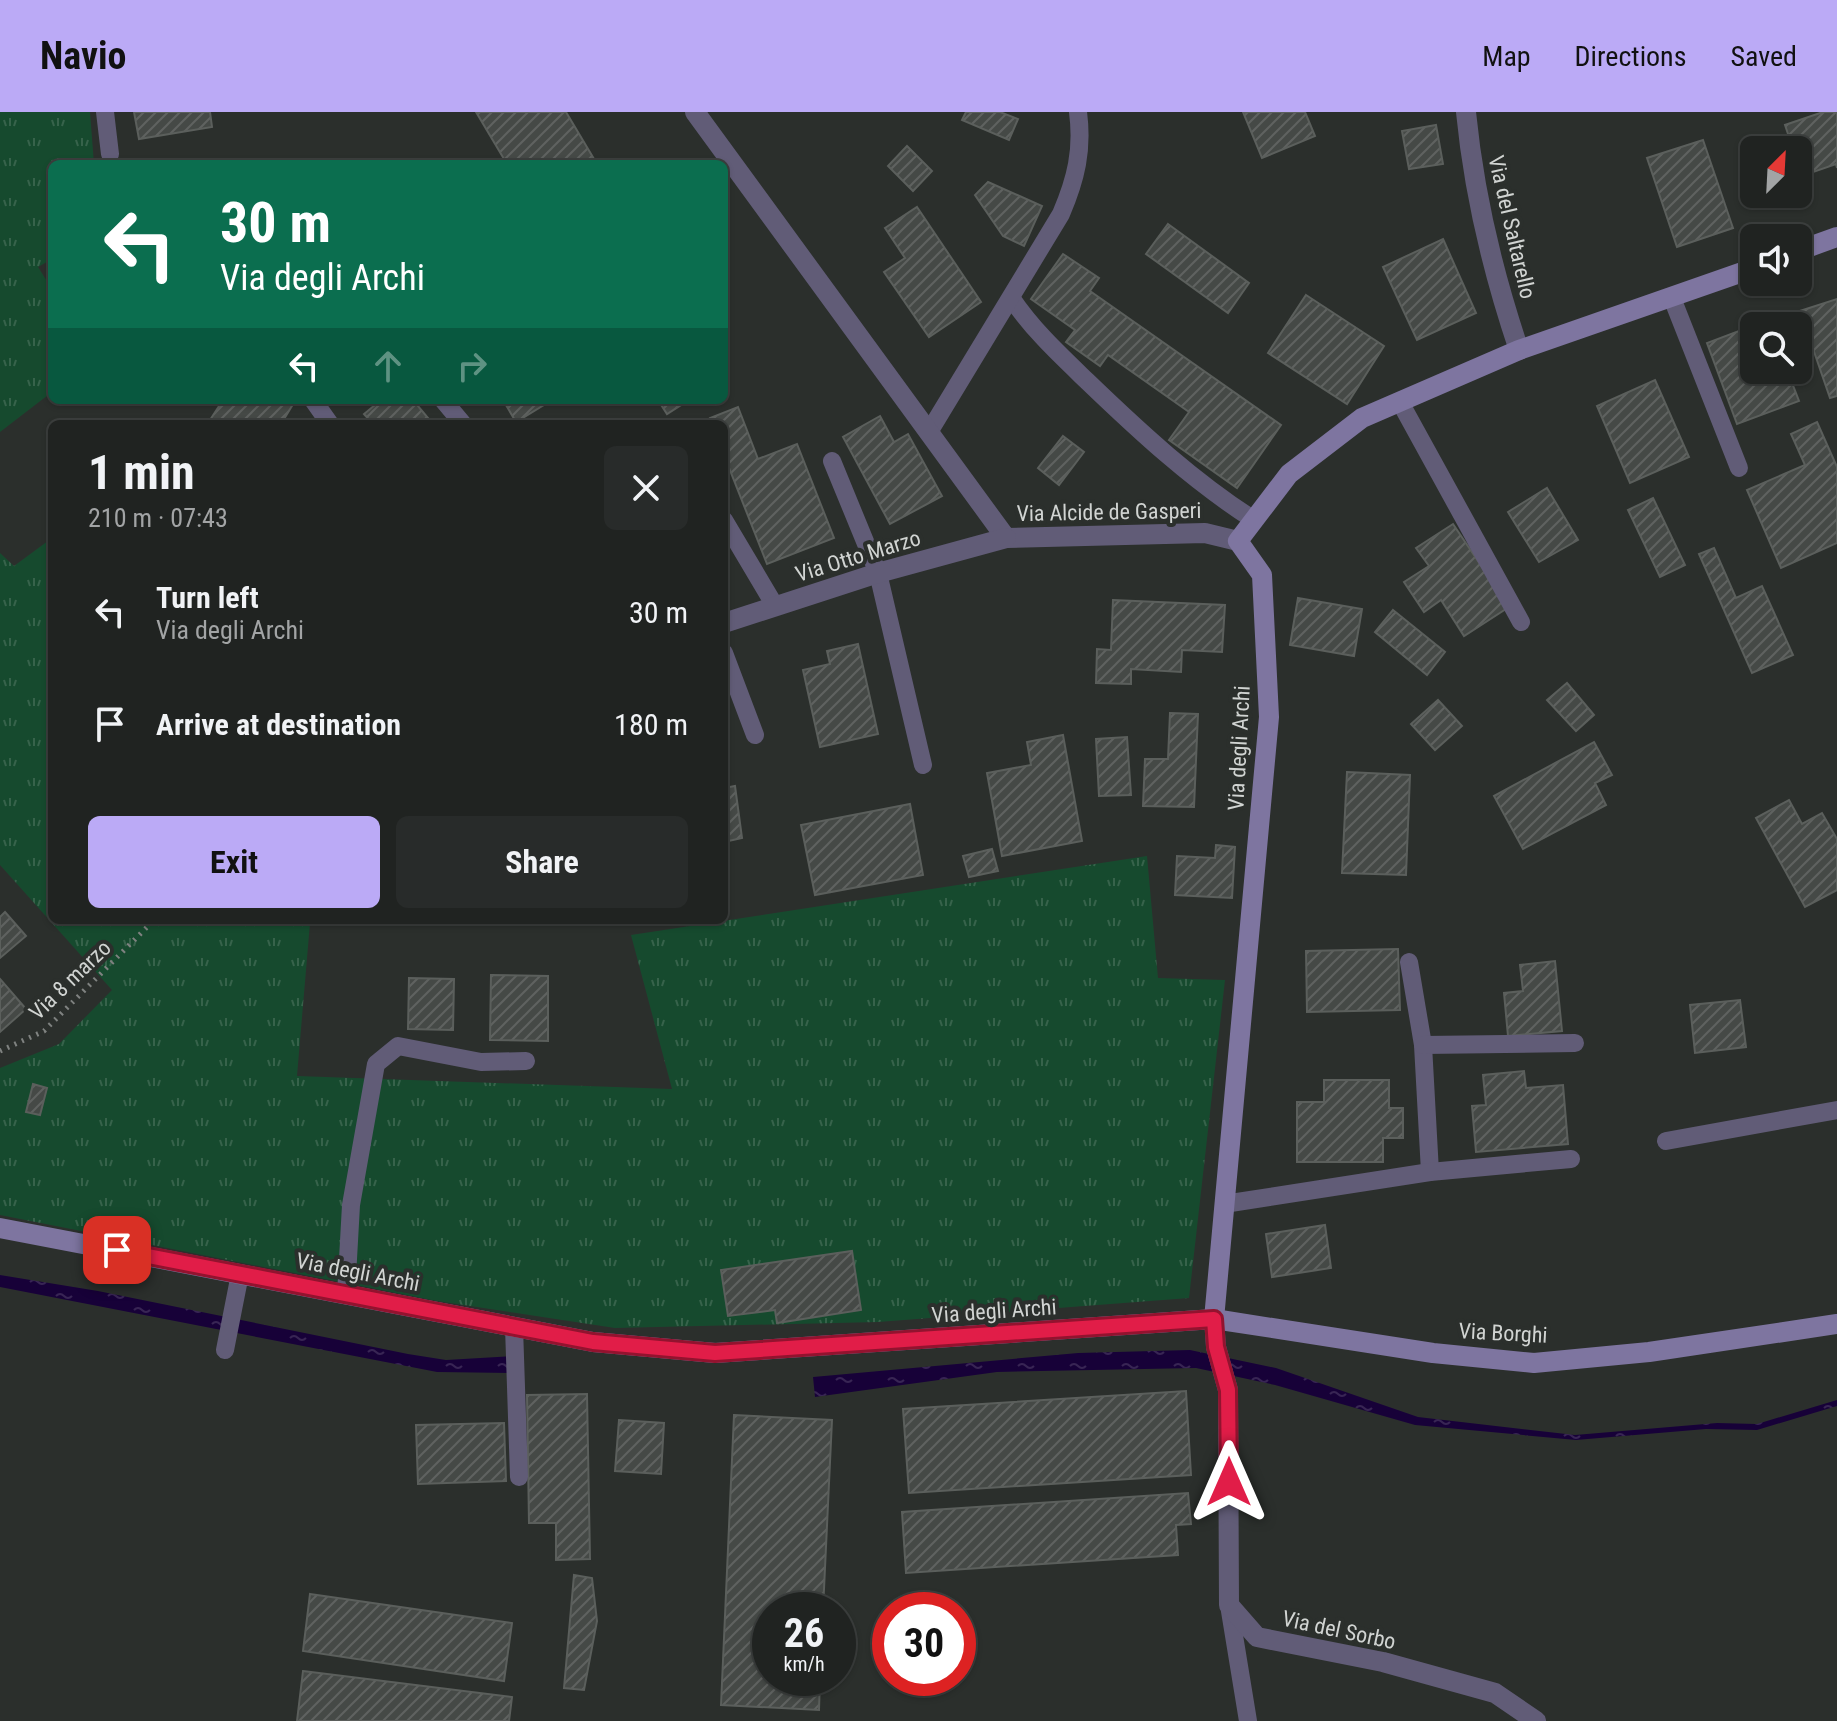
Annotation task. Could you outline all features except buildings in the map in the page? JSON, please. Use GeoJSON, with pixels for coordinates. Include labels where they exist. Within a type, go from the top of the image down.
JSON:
{"type":"FeatureCollection","features":[{"type":"Feature","properties":{"kind":"main road"},"geometry":{"type":"LineString","coordinates":[[1812,246],[1837,237]]}},
{"type":"Feature","properties":{"kind":"main road"},"geometry":{"type":"LineString","coordinates":[[1238,541],[1289,474],[1362,418],[1519,350],[1740,273]]}},
{"type":"Feature","properties":{"kind":"main road","name":"Via degli Archi"},"geometry":{"type":"LineString","coordinates":[[0,1228],[593,1342],[715,1353],[1214,1319],[1269,717],[1262,575],[1238,541]]}},
{"type":"Feature","properties":{"kind":"main road","name":"Via Borghi"},"geometry":{"type":"LineString","coordinates":[[1214,1319],[1433,1353],[1534,1363],[1649,1352],[1837,1324]]}},
{"type":"Feature","properties":{"kind":"street","name":"Via Alcide de Gasperi"},"geometry":{"type":"LineString","coordinates":[[695,112],[1006,538],[1205,533],[1238,541]]}},
{"type":"Feature","properties":{"kind":"street","name":"Via del Saltarello"},"geometry":{"type":"LineString","coordinates":[[1466,112],[1471,164],[1497,285],[1519,350]]}},
{"type":"Feature","properties":{"kind":"street","name":"Via Otto Marzo"},"geometry":{"type":"LineString","coordinates":[[728,622],[878,573],[1006,538]]}},
{"type":"Feature","properties":{"kind":"street"},"geometry":{"type":"LineString","coordinates":[[1214,1319],[1216,1347],[1228,1390],[1229,1605]]}},
{"type":"Feature","properties":{"kind":"street","name":"Via del Sorbo"},"geometry":{"type":"LineString","coordinates":[[1229,1605],[1257,1637],[1383,1662],[1495,1693],[1536,1721]]}},
{"type":"Feature","properties":{"kind":"lane"},"geometry":{"type":"LineString","coordinates":[[105,112],[110,154]]}},
{"type":"Feature","properties":{"kind":"lane"},"geometry":{"type":"LineString","coordinates":[[929,432],[1061,214],[1077,176],[1082,137],[1078,112]]}},
{"type":"Feature","properties":{"kind":"lane"},"geometry":{"type":"LineString","coordinates":[[1672,298],[1739,468]]}},
{"type":"Feature","properties":{"kind":"lane"},"geometry":{"type":"LineString","coordinates":[[1012,299],[1028,323],[1121,413],[1209,491],[1254,520]]}},
{"type":"Feature","properties":{"kind":"lane"},"geometry":{"type":"LineString","coordinates":[[1400,402],[1521,622]]}},
{"type":"Feature","properties":{"kind":"lane"},"geometry":{"type":"LineString","coordinates":[[446,404],[460,420]]}},
{"type":"Feature","properties":{"kind":"lane"},"geometry":{"type":"LineString","coordinates":[[832,461],[878,573],[923,765]]}},
{"type":"Feature","properties":{"kind":"lane"},"geometry":{"type":"LineString","coordinates":[[728,527],[775,606]]}},
{"type":"Feature","properties":{"kind":"lane"},"geometry":{"type":"LineString","coordinates":[[728,664],[755,735]]}},
{"type":"Feature","properties":{"kind":"lane"},"geometry":{"type":"LineString","coordinates":[[1409,962],[1423,1045],[1430,1172]]}},
{"type":"Feature","properties":{"kind":"lane"},"geometry":{"type":"LineString","coordinates":[[1423,1045],[1575,1043]]}},
{"type":"Feature","properties":{"kind":"lane"},"geometry":{"type":"LineString","coordinates":[[346,1295],[351,1205],[376,1064],[398,1046],[481,1062],[526,1061]]}},
{"type":"Feature","properties":{"kind":"lane"},"geometry":{"type":"LineString","coordinates":[[1666,1141],[1837,1110]]}},
{"type":"Feature","properties":{"kind":"lane"},"geometry":{"type":"LineString","coordinates":[[1224,1204],[1430,1172],[1571,1159]]}},
{"type":"Feature","properties":{"kind":"lane"},"geometry":{"type":"LineString","coordinates":[[225,1350],[240,1274]]}},
{"type":"Feature","properties":{"kind":"lane"},"geometry":{"type":"LineString","coordinates":[[514,1327],[519,1477]]}},
{"type":"Feature","properties":{"kind":"lane"},"geometry":{"type":"LineString","coordinates":[[1229,1605],[1248,1721]]}},
{"type":"Feature","properties":{"kind":"path","name":"Via 8 marzo"},"geometry":{"type":"LineString","coordinates":[[0,1051],[44,1031],[150,924]]}},
{"type":"Feature","properties":{"kind":"green space"},"geometry":{"type":"Polygon","coordinates":[[[0,112],[90,112],[94,160],[48,160],[48,261],[38,267],[48,283],[48,395],[0,432],[0,112]]]}},
{"type":"Feature","properties":{"kind":"green space"},"geometry":{"type":"Polygon","coordinates":[[[48,541],[48,919],[0,865],[0,553],[14,566],[48,541]]]}},
{"type":"Feature","properties":{"kind":"green space"},"geometry":{"type":"Polygon","coordinates":[[[1147,856],[1158,978],[1225,980],[1189,1298],[878,1322],[615,1328],[437,1301],[0,1215],[0,1068],[59,1044],[112,990],[53,924],[310,924],[297,1076],[672,1089],[631,935],[703,924],[728,924],[728,920],[1147,856]]]}},
{"type":"Feature","properties":{"kind":"water"},"geometry":{"type":"Polygon","coordinates":[[[0,1275],[98,1291],[446,1360],[513,1356],[513,1373],[437,1372],[0,1287],[0,1275]]]}},
{"type":"Feature","properties":{"kind":"water"},"geometry":{"type":"Polygon","coordinates":[[[1190,1350],[1276,1368],[1418,1417],[1575,1435],[1717,1423],[1757,1424],[1837,1400],[1837,1406],[1757,1430],[1706,1429],[1576,1440],[1415,1425],[1275,1385],[1196,1368],[997,1372],[815,1397],[813,1377],[1078,1353],[1190,1350]]]}},
{"type":"Feature","properties":{"kind":"route"},"geometry":{"type":"LineString","coordinates":[[117,1250],[593,1342],[715,1353],[1214,1319],[1216,1347],[1228,1390],[1229,1482]]}}]}
